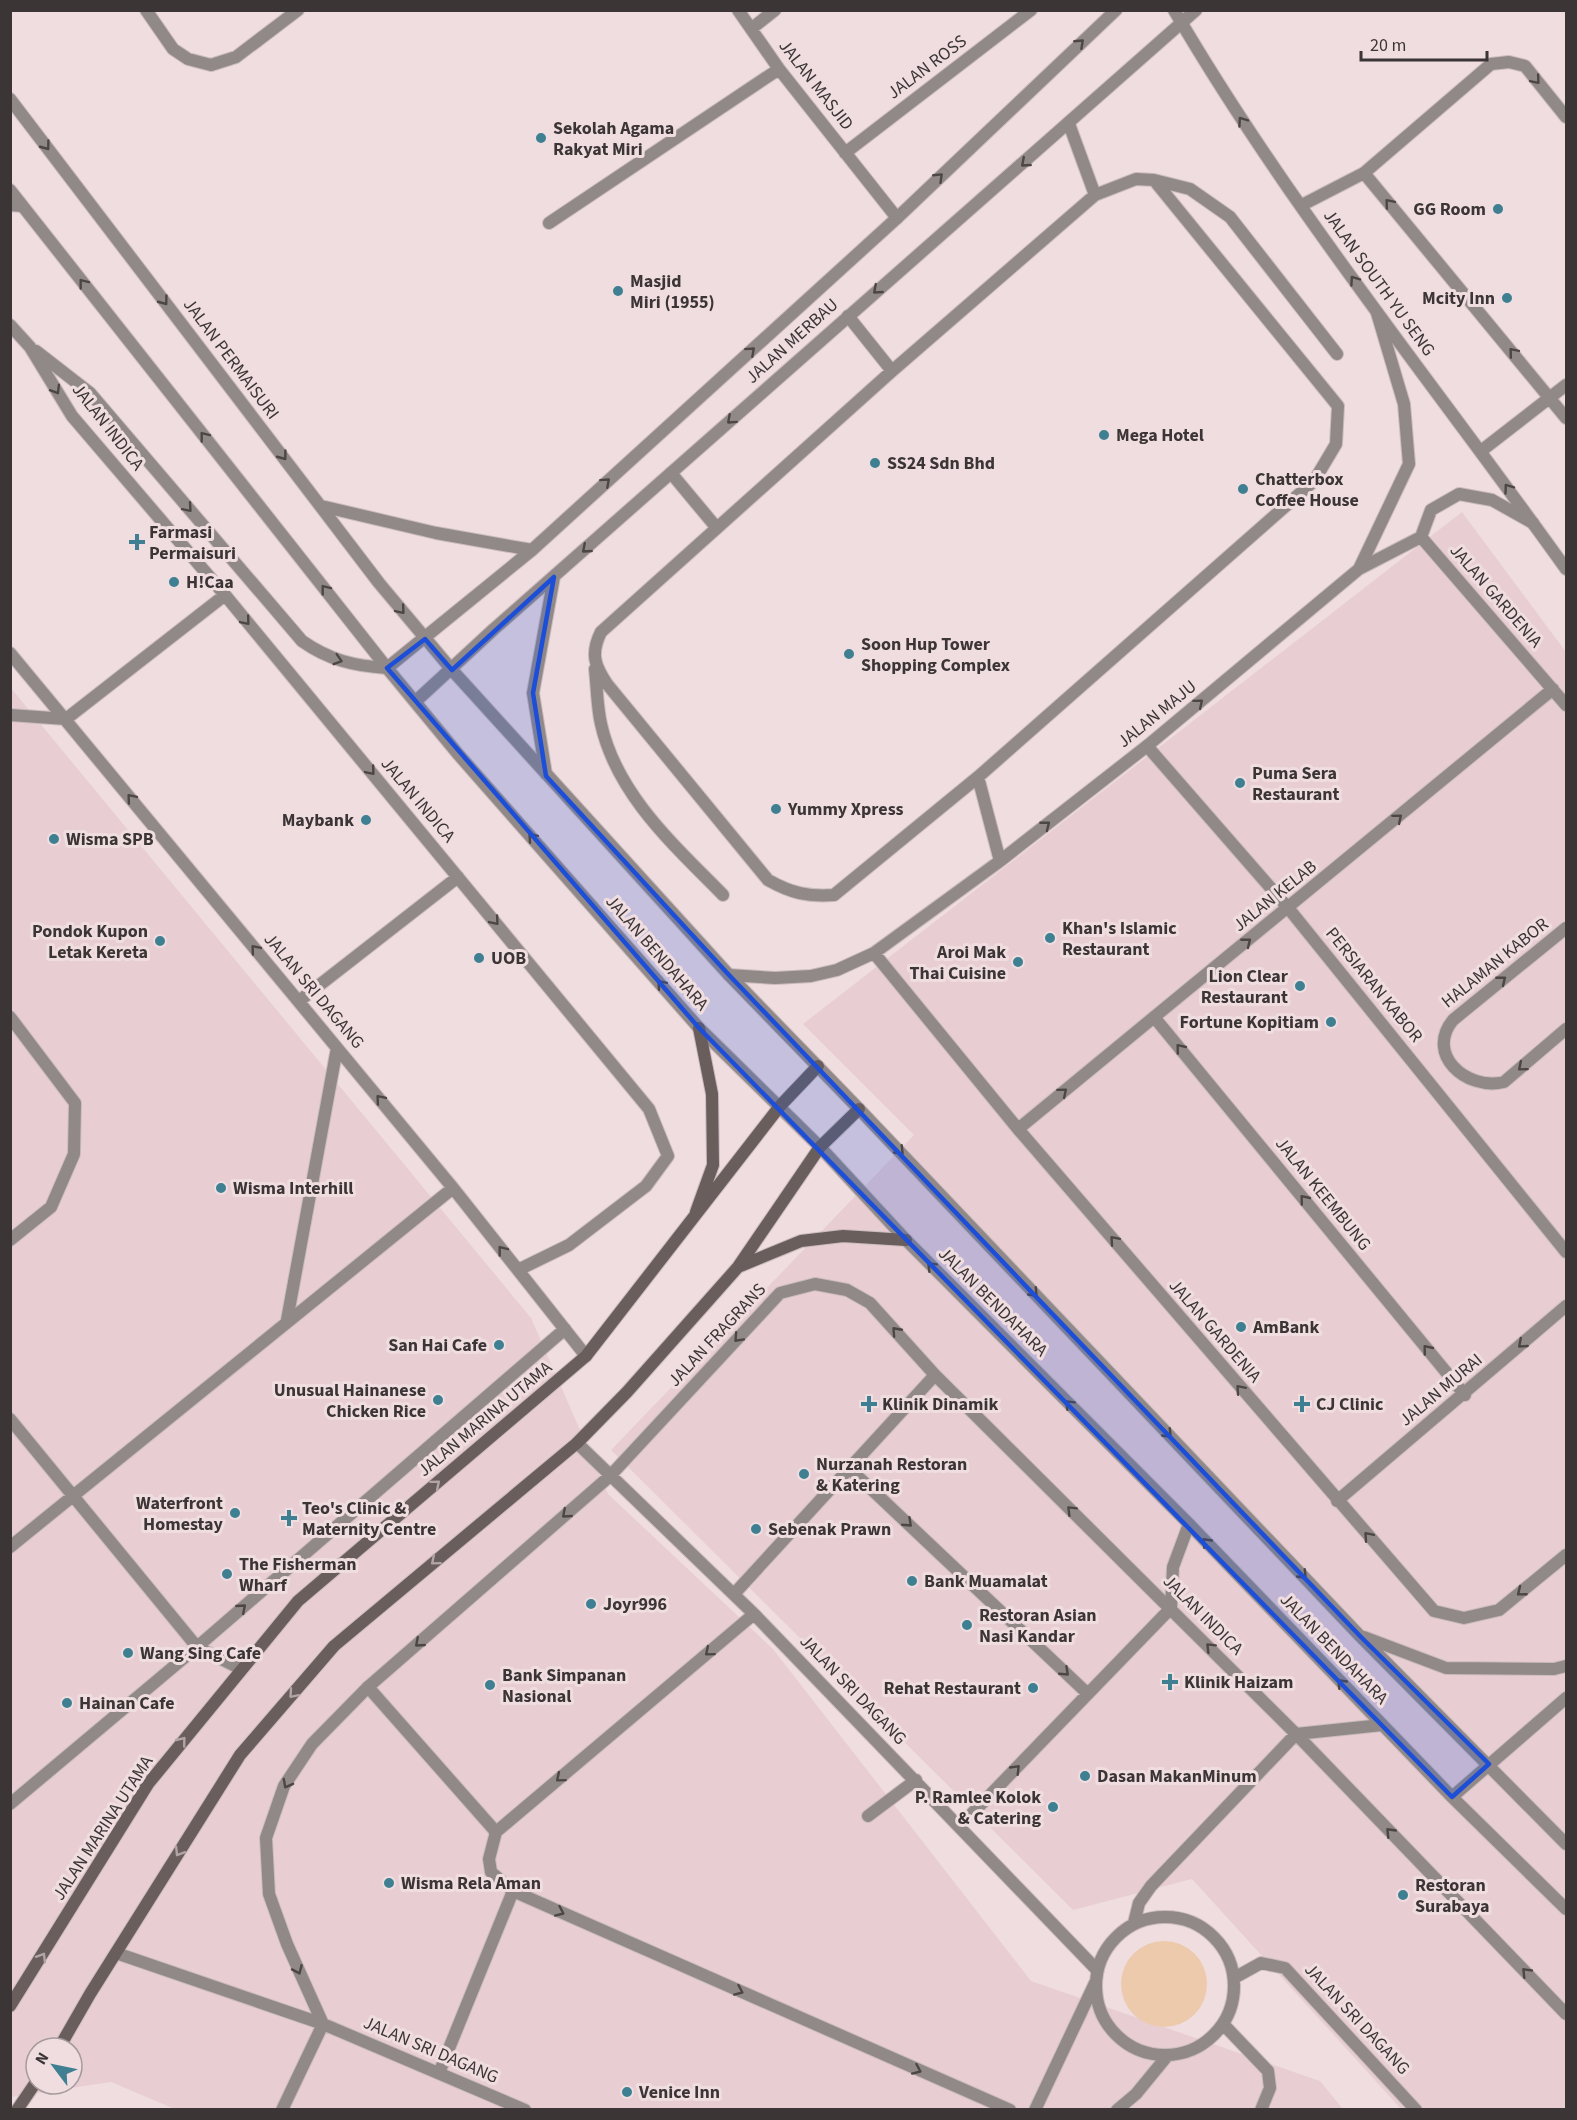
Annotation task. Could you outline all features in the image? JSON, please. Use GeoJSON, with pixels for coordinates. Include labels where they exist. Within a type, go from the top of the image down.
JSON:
{"type":"FeatureCollection","features":[{"type":"Feature","properties":{"kind":"main road"},"geometry":{"type":"LineString","coordinates":[[691,1224],[713,1165],[712,1094],[699,1028]]}},
{"type":"Feature","properties":{"kind":"main road","name":"JALAN MARINA UTAMA"},"geometry":{"type":"LineString","coordinates":[[10,2006],[148,1784],[298,1601],[586,1356],[691,1224],[780,1106],[818,1066]]}},
{"type":"Feature","properties":{"kind":"main road"},"geometry":{"type":"LineString","coordinates":[[66,2036],[240,1755],[334,1646],[577,1443],[627,1392],[738,1267],[820,1147],[859,1109]]}},
{"type":"Feature","properties":{"kind":"main road"},"geometry":{"type":"LineString","coordinates":[[738,1267],[801,1241],[843,1236],[906,1240]]}},
{"type":"Feature","properties":{"kind":"main road"},"geometry":{"type":"LineString","coordinates":[[17,2109],[26,2096]]}},
{"type":"Feature","properties":{"kind":"street"},"geometry":{"type":"LineString","coordinates":[[146,10],[172,49],[188,59],[211,65],[236,57],[298,10]]}},
{"type":"Feature","properties":{"kind":"street","name":"JALAN MASJID"},"geometry":{"type":"LineString","coordinates":[[738,10],[779,69],[897,218]]}},
{"type":"Feature","properties":{"kind":"street"},"geometry":{"type":"LineString","coordinates":[[751,29],[775,10]]}},
{"type":"Feature","properties":{"kind":"street","name":"JALAN ROSS"},"geometry":{"type":"LineString","coordinates":[[845,153],[1031,10]]}},
{"type":"Feature","properties":{"kind":"street","name":"JALAN MERBAU"},"geometry":{"type":"LineString","coordinates":[[387,668],[532,550],[897,218],[1116,10]]}},
{"type":"Feature","properties":{"kind":"street","name":"JALAN SOUTH YU SENG"},"geometry":{"type":"LineString","coordinates":[[1174,10],[1216,84],[1377,312],[1566,569]]}},
{"type":"Feature","properties":{"kind":"street","name":"JALAN MERBAU"},"geometry":{"type":"LineString","coordinates":[[416,701],[1196,10]]}},
{"type":"Feature","properties":{"kind":"street"},"geometry":{"type":"LineString","coordinates":[[1302,205],[1364,173],[1491,64],[1509,62],[1525,66],[1566,117]]}},
{"type":"Feature","properties":{"kind":"street"},"geometry":{"type":"LineString","coordinates":[[549,223],[779,69]]}},
{"type":"Feature","properties":{"kind":"street","name":"JALAN PERMAISURI"},"geometry":{"type":"LineString","coordinates":[[10,99],[321,507],[425,639],[452,669]]}},
{"type":"Feature","properties":{"kind":"street"},"geometry":{"type":"LineString","coordinates":[[1069,124],[1095,195]]}},
{"type":"Feature","properties":{"kind":"street"},"geometry":{"type":"LineString","coordinates":[[1364,173],[1566,418]]}},
{"type":"Feature","properties":{"kind":"street"},"geometry":{"type":"LineString","coordinates":[[723,895],[653,824],[616,768],[601,724],[594,645],[601,632],[892,370],[1095,195],[1136,179],[1154,180],[1190,189],[1230,216],[1337,354]]}},
{"type":"Feature","properties":{"kind":"street"},"geometry":{"type":"LineString","coordinates":[[594,665],[768,880],[788,891],[810,897],[834,895],[978,777],[1314,481],[1336,444],[1338,406],[1154,180]]}},
{"type":"Feature","properties":{"kind":"street"},"geometry":{"type":"LineString","coordinates":[[10,190],[16,206],[387,668]]}},
{"type":"Feature","properties":{"kind":"street","name":"JALAN MAJU"},"geometry":{"type":"LineString","coordinates":[[729,975],[775,978],[811,976],[837,970],[874,953],[1000,861],[1147,746],[1359,568],[1409,464],[1404,404],[1377,312]]}},
{"type":"Feature","properties":{"kind":"street"},"geometry":{"type":"LineString","coordinates":[[848,316],[892,370]]}},
{"type":"Feature","properties":{"kind":"street","name":"JALAN INDICA"},"geometry":{"type":"LineString","coordinates":[[10,325],[30,347],[72,416],[225,595],[649,1108],[668,1156],[646,1186],[569,1245],[518,1270]]}},
{"type":"Feature","properties":{"kind":"street"},"geometry":{"type":"LineString","coordinates":[[30,347],[90,393],[302,641],[323,656],[345,663],[387,668]]}},
{"type":"Feature","properties":{"kind":"street"},"geometry":{"type":"LineString","coordinates":[[1481,451],[1566,385]]}},
{"type":"Feature","properties":{"kind":"street"},"geometry":{"type":"LineString","coordinates":[[671,473],[716,527]]}},
{"type":"Feature","properties":{"kind":"street"},"geometry":{"type":"LineString","coordinates":[[1359,568],[1421,537],[1431,510],[1459,494],[1492,500],[1534,524]]}},
{"type":"Feature","properties":{"kind":"street"},"geometry":{"type":"LineString","coordinates":[[321,507],[436,533],[532,550]]}},
{"type":"Feature","properties":{"kind":"street","name":"JALAN GARDENIA"},"geometry":{"type":"LineString","coordinates":[[1421,537],[1566,705]]}},
{"type":"Feature","properties":{"kind":"street"},"geometry":{"type":"LineString","coordinates":[[546,776],[533,693],[554,577]]}},
{"type":"Feature","properties":{"kind":"street"},"geometry":{"type":"LineString","coordinates":[[10,715],[66,719],[225,595]]}},
{"type":"Feature","properties":{"kind":"street","name":"JALAN SRI DAGANG"},"geometry":{"type":"LineString","coordinates":[[10,653],[453,1188],[586,1356]]}},
{"type":"Feature","properties":{"kind":"street","name":"JALAN BENDAHARA"},"geometry":{"type":"LineString","coordinates":[[387,668],[699,1028],[780,1106],[906,1240],[1189,1524],[1452,1797],[1566,1909]]}},
{"type":"Feature","properties":{"kind":"street","name":"JALAN BENDAHARA"},"geometry":{"type":"LineString","coordinates":[[452,669],[546,776],[729,975],[1360,1636],[1489,1764],[1566,1845]]}},
{"type":"Feature","properties":{"kind":"street","name":"JALAN KELAB"},"geometry":{"type":"LineString","coordinates":[[1018,1129],[1289,909],[1553,689]]}},
{"type":"Feature","properties":{"kind":"street","name":"PERSIARAN KABOR"},"geometry":{"type":"LineString","coordinates":[[1147,746],[1289,909],[1566,1252]]}},
{"type":"Feature","properties":{"kind":"street"},"geometry":{"type":"LineString","coordinates":[[978,777],[1000,861]]}},
{"type":"Feature","properties":{"kind":"street"},"geometry":{"type":"LineString","coordinates":[[299,1001],[458,877]]}},
{"type":"Feature","properties":{"kind":"street","name":"HALAMAN KABOR"},"geometry":{"type":"LineString","coordinates":[[1566,928],[1453,1020],[1445,1028],[1443,1038],[1452,1066],[1465,1077],[1480,1084],[1492,1084],[1504,1082],[1566,1029]]}},
{"type":"Feature","properties":{"kind":"street","name":"JALAN GARDENIA"},"geometry":{"type":"LineString","coordinates":[[874,953],[1018,1129],[1434,1611],[1464,1617],[1499,1610],[1566,1555]]}},
{"type":"Feature","properties":{"kind":"street"},"geometry":{"type":"LineString","coordinates":[[10,1017],[75,1103],[74,1154],[51,1207],[10,1240]]}},
{"type":"Feature","properties":{"kind":"street","name":"JALAN KEEMBUNG"},"geometry":{"type":"LineString","coordinates":[[1154,1017],[1464,1395]]}},
{"type":"Feature","properties":{"kind":"street"},"geometry":{"type":"LineString","coordinates":[[287,1320],[337,1048]]}},
{"type":"Feature","properties":{"kind":"street"},"geometry":{"type":"LineString","coordinates":[[10,1547],[287,1320],[453,1188]]}},
{"type":"Feature","properties":{"kind":"street","name":"JALAN FRAGRANS"},"geometry":{"type":"LineString","coordinates":[[323,2024],[287,1944],[269,1894],[266,1838],[284,1786],[312,1744],[368,1687],[609,1476],[780,1293],[815,1284],[847,1290],[870,1303],[935,1375]]}},
{"type":"Feature","properties":{"kind":"street","name":"JALAN MURAI"},"geometry":{"type":"LineString","coordinates":[[1337,1501],[1566,1306]]}},
{"type":"Feature","properties":{"kind":"street"},"geometry":{"type":"LineString","coordinates":[[10,1804],[197,1647],[565,1329]]}},
{"type":"Feature","properties":{"kind":"street"},"geometry":{"type":"LineString","coordinates":[[734,1594],[935,1375]]}},
{"type":"Feature","properties":{"kind":"street","name":"JALAN INDICA"},"geometry":{"type":"LineString","coordinates":[[935,1375],[1296,1734],[1566,2014]]}},
{"type":"Feature","properties":{"kind":"street"},"geometry":{"type":"LineString","coordinates":[[10,1419],[197,1647],[241,1669]]}},
{"type":"Feature","properties":{"kind":"street","name":"JALAN SRI DAGANG"},"geometry":{"type":"LineString","coordinates":[[577,1443],[734,1594],[916,1780],[1096,1977]]}},
{"type":"Feature","properties":{"kind":"street"},"geometry":{"type":"LineString","coordinates":[[850,1469],[1089,1694]]}},
{"type":"Feature","properties":{"kind":"street"},"geometry":{"type":"LineString","coordinates":[[960,1826],[1171,1608],[1173,1567],[1189,1524]]}},
{"type":"Feature","properties":{"kind":"street"},"geometry":{"type":"LineString","coordinates":[[754,1614],[496,1832],[489,1859],[491,1872],[513,1891],[1010,2109]]}},
{"type":"Feature","properties":{"kind":"street"},"geometry":{"type":"LineString","coordinates":[[1360,1636],[1446,1668],[1554,1669],[1566,1666]]}},
{"type":"Feature","properties":{"kind":"street"},"geometry":{"type":"LineString","coordinates":[[368,1687],[496,1832]]}},
{"type":"Feature","properties":{"kind":"street"},"geometry":{"type":"LineString","coordinates":[[1452,1797],[1566,1698]]}},
{"type":"Feature","properties":{"kind":"street"},"geometry":{"type":"LineString","coordinates":[[1134,1923],[1139,1903],[1151,1886],[1296,1734],[1382,1725]]}},
{"type":"Feature","properties":{"kind":"street"},"geometry":{"type":"LineString","coordinates":[[868,1816],[916,1780]]}},
{"type":"Feature","properties":{"kind":"street"},"geometry":{"type":"LineString","coordinates":[[439,2073],[513,1891]]}},
{"type":"Feature","properties":{"kind":"street"},"geometry":{"type":"LineString","coordinates":[[1035,2109],[1111,1943],[1134,1923],[1155,1916],[1178,1917],[1198,1924],[1215,1938],[1228,1956],[1234,1978],[1232,2002],[1222,2024],[1208,2040],[1189,2051],[1168,2055],[1148,2054],[1131,2047],[1115,2035],[1104,2020],[1097,2002],[1096,1977]]}},
{"type":"Feature","properties":{"kind":"street","name":"JALAN SRI DAGANG"},"geometry":{"type":"LineString","coordinates":[[116,1953],[323,2024],[525,2109]]}},
{"type":"Feature","properties":{"kind":"street","name":"JALAN SRI DAGANG"},"geometry":{"type":"LineString","coordinates":[[1234,1978],[1261,1962],[1285,1968],[1416,2109]]}},
{"type":"Feature","properties":{"kind":"street"},"geometry":{"type":"LineString","coordinates":[[282,2109],[323,2024]]}},
{"type":"Feature","properties":{"kind":"street"},"geometry":{"type":"LineString","coordinates":[[1222,2024],[1268,2071],[1270,2088],[1261,2109]]}},
{"type":"Feature","properties":{"kind":"street"},"geometry":{"type":"LineString","coordinates":[[1117,2109],[1136,2094],[1168,2055]]}},
{"type":"Feature","properties":{"kind":"highlighted area"},"geometry":{"type":"Polygon","coordinates":[[[554,577],[533,693],[546,776],[729,975],[1360,1636],[1489,1764],[1452,1797],[699,1028],[387,668],[425,639],[452,670],[554,577]]]}},
{"type":"Feature","properties":{"kind":"shaded area"},"geometry":{"type":"Polygon","coordinates":[[[1462,512],[1566,652],[1566,2109],[1401,2109],[1192,1879],[1073,1910],[611,1450],[914,1135],[803,1024],[1462,512]]]}},
{"type":"Feature","properties":{"kind":"shaded area"},"geometry":{"type":"Polygon","coordinates":[[[10,687],[531,1318],[608,1494],[773,1649],[1031,1981],[1320,2081],[1343,2109],[177,2110],[111,2082],[84,2086],[84,2036],[24,2036],[24,2095],[11,2097],[10,687]]]}},
{"type":"Feature","properties":{"kind":"shaded area"},"geometry":{"type":"Polygon","coordinates":[[[1156,1941],[1172,1941],[1195,1953],[1204,1967],[1207,1984],[1204,2001],[1195,2015],[1172,2027],[1156,2027],[1140,2020],[1128,2008],[1121,1992],[1121,1976],[1128,1960],[1140,1948],[1156,1941]]]}},
{"type":"Feature","properties":{"kind":"place","name":"Sekolah Agama Rakyat Miri"},"geometry":{"type":"Point","coordinates":[541,138]}},
{"type":"Feature","properties":{"kind":"place","name":"GG Room"},"geometry":{"type":"Point","coordinates":[1498,209]}},
{"type":"Feature","properties":{"kind":"place","name":"Masjid Miri (1955)"},"geometry":{"type":"Point","coordinates":[618,291]}},
{"type":"Feature","properties":{"kind":"place","name":"Mcity Inn"},"geometry":{"type":"Point","coordinates":[1507,298]}},
{"type":"Feature","properties":{"kind":"place","name":"Mega Hotel"},"geometry":{"type":"Point","coordinates":[1104,435]}},
{"type":"Feature","properties":{"kind":"place","name":"SS24 Sdn Bhd"},"geometry":{"type":"Point","coordinates":[875,463]}},
{"type":"Feature","properties":{"kind":"place","name":"Chatterbox Coffee House"},"geometry":{"type":"Point","coordinates":[1243,489]}},
{"type":"Feature","properties":{"kind":"place","name":"Farmasi Permaisuri"},"geometry":{"type":"Point","coordinates":[137,542]}},
{"type":"Feature","properties":{"kind":"place","name":"H!Caa"},"geometry":{"type":"Point","coordinates":[174,582]}},
{"type":"Feature","properties":{"kind":"place","name":"Soon Hup Tower Shopping Complex"},"geometry":{"type":"Point","coordinates":[849,654]}},
{"type":"Feature","properties":{"kind":"place","name":"Puma Sera Restaurant"},"geometry":{"type":"Point","coordinates":[1240,783]}},
{"type":"Feature","properties":{"kind":"place","name":"Yummy Xpress"},"geometry":{"type":"Point","coordinates":[776,809]}},
{"type":"Feature","properties":{"kind":"place","name":"Maybank"},"geometry":{"type":"Point","coordinates":[366,820]}},
{"type":"Feature","properties":{"kind":"place","name":"Wisma SPB"},"geometry":{"type":"Point","coordinates":[54,839]}},
{"type":"Feature","properties":{"kind":"place","name":"Khan's Islamic Restaurant"},"geometry":{"type":"Point","coordinates":[1050,938]}},
{"type":"Feature","properties":{"kind":"place","name":"Pondok Kupon Letak Kereta"},"geometry":{"type":"Point","coordinates":[160,941]}},
{"type":"Feature","properties":{"kind":"place","name":"UOB"},"geometry":{"type":"Point","coordinates":[479,958]}},
{"type":"Feature","properties":{"kind":"place","name":"Aroi Mak Thai Cuisine"},"geometry":{"type":"Point","coordinates":[1018,962]}},
{"type":"Feature","properties":{"kind":"place","name":"Lion Clear Restaurant"},"geometry":{"type":"Point","coordinates":[1300,986]}},
{"type":"Feature","properties":{"kind":"place","name":"Fortune Kopitiam"},"geometry":{"type":"Point","coordinates":[1331,1022]}},
{"type":"Feature","properties":{"kind":"place","name":"Wisma Interhill"},"geometry":{"type":"Point","coordinates":[221,1188]}},
{"type":"Feature","properties":{"kind":"place","name":"AmBank"},"geometry":{"type":"Point","coordinates":[1241,1327]}},
{"type":"Feature","properties":{"kind":"place","name":"San Hai Cafe"},"geometry":{"type":"Point","coordinates":[499,1345]}},
{"type":"Feature","properties":{"kind":"place","name":"Unusual Hainanese Chicken Rice"},"geometry":{"type":"Point","coordinates":[438,1400]}},
{"type":"Feature","properties":{"kind":"place","name":"Klinik Dinamik"},"geometry":{"type":"Point","coordinates":[869,1404]}},
{"type":"Feature","properties":{"kind":"place","name":"CJ Clinic"},"geometry":{"type":"Point","coordinates":[1302,1404]}},
{"type":"Feature","properties":{"kind":"place","name":"Nurzanah Restoran & Katering"},"geometry":{"type":"Point","coordinates":[804,1474]}},
{"type":"Feature","properties":{"kind":"place","name":"Waterfront Homestay"},"geometry":{"type":"Point","coordinates":[235,1513]}},
{"type":"Feature","properties":{"kind":"place","name":"Teo's Clinic & Maternity Centre"},"geometry":{"type":"Point","coordinates":[289,1518]}},
{"type":"Feature","properties":{"kind":"place","name":"Sebenak Prawn"},"geometry":{"type":"Point","coordinates":[756,1529]}},
{"type":"Feature","properties":{"kind":"place","name":"The Fisherman Wharf"},"geometry":{"type":"Point","coordinates":[227,1574]}},
{"type":"Feature","properties":{"kind":"place","name":"Bank Muamalat"},"geometry":{"type":"Point","coordinates":[912,1581]}},
{"type":"Feature","properties":{"kind":"place","name":"Joyr996"},"geometry":{"type":"Point","coordinates":[591,1604]}},
{"type":"Feature","properties":{"kind":"place","name":"Restoran Asian Nasi Kandar"},"geometry":{"type":"Point","coordinates":[967,1625]}},
{"type":"Feature","properties":{"kind":"place","name":"Wang Sing Cafe"},"geometry":{"type":"Point","coordinates":[128,1653]}},
{"type":"Feature","properties":{"kind":"place","name":"Klinik Haizam"},"geometry":{"type":"Point","coordinates":[1170,1682]}},
{"type":"Feature","properties":{"kind":"place","name":"Bank Simpanan Nasional"},"geometry":{"type":"Point","coordinates":[490,1685]}},
{"type":"Feature","properties":{"kind":"place","name":"Rehat Restaurant"},"geometry":{"type":"Point","coordinates":[1033,1688]}},
{"type":"Feature","properties":{"kind":"place","name":"Hainan Cafe"},"geometry":{"type":"Point","coordinates":[67,1703]}},
{"type":"Feature","properties":{"kind":"place","name":"Dasan MakanMinum"},"geometry":{"type":"Point","coordinates":[1085,1776]}},
{"type":"Feature","properties":{"kind":"place","name":"P. Ramlee Kolok & Catering"},"geometry":{"type":"Point","coordinates":[1053,1807]}},
{"type":"Feature","properties":{"kind":"place","name":"Wisma Rela Aman"},"geometry":{"type":"Point","coordinates":[389,1883]}},
{"type":"Feature","properties":{"kind":"place","name":"Restoran Surabaya"},"geometry":{"type":"Point","coordinates":[1403,1895]}},
{"type":"Feature","properties":{"kind":"place","name":"Venice Inn"},"geometry":{"type":"Point","coordinates":[627,2092]}}]}
